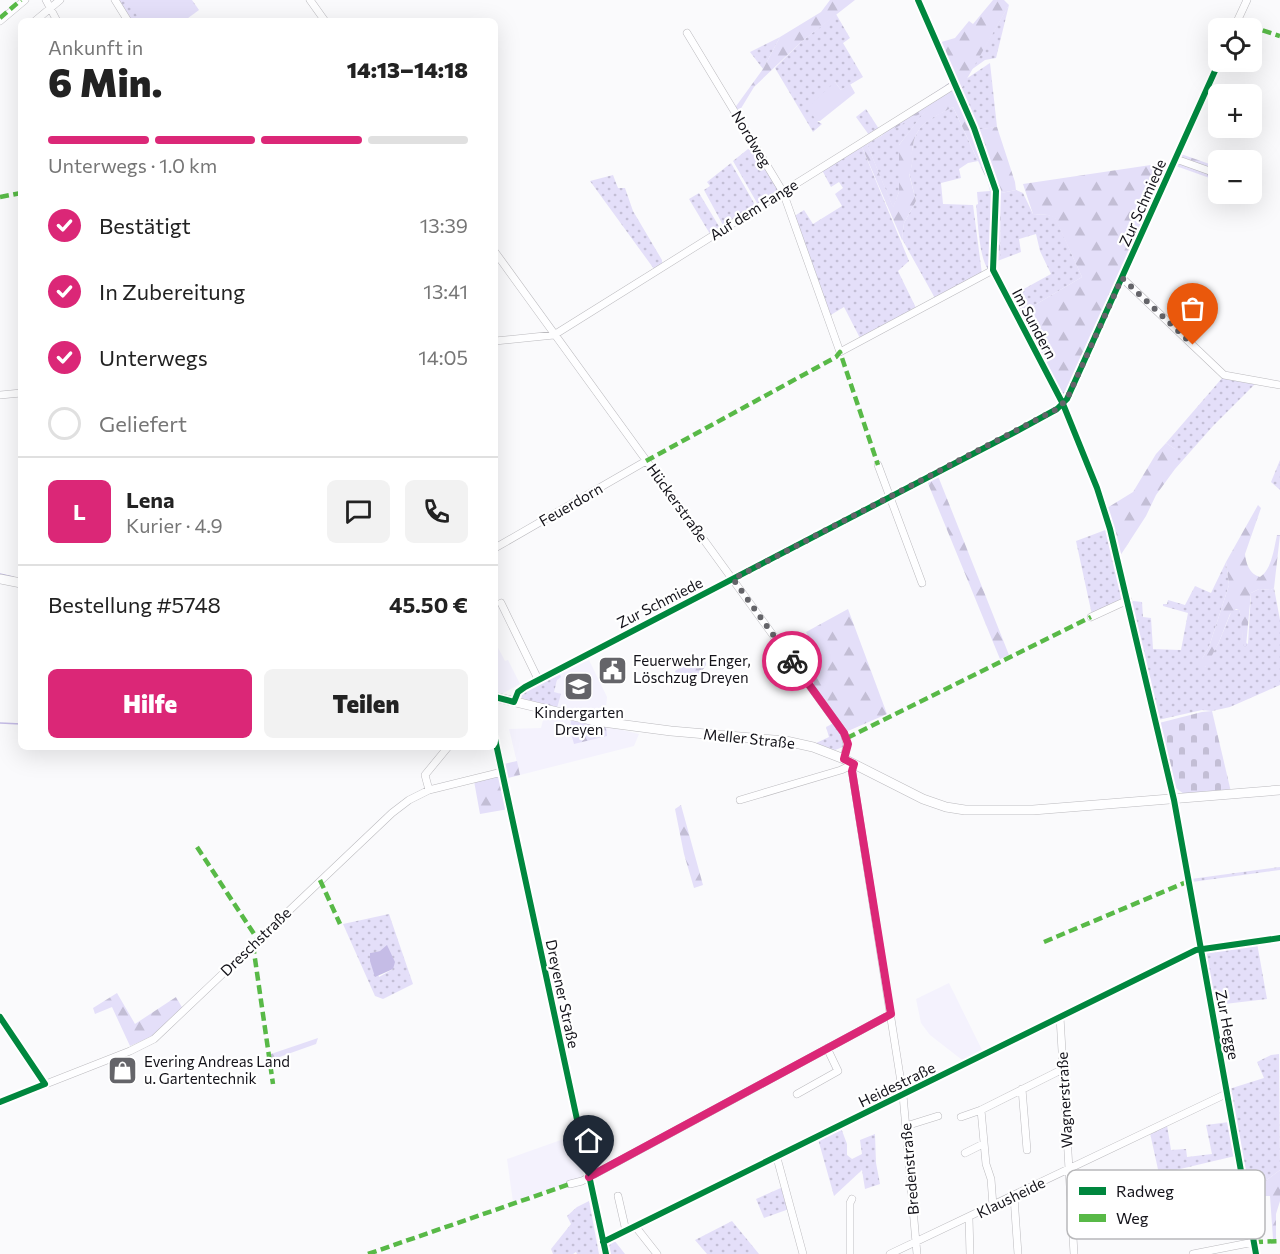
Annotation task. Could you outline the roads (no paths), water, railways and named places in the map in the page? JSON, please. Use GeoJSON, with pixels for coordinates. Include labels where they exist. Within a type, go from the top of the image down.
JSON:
{"type":"FeatureCollection","features":[{"type":"Feature","properties":{"kind":"main road"},"geometry":{"type":"LineString","coordinates":[[0,579],[18,582]]}},
{"type":"Feature","properties":{"kind":"main road","name":"Meller Straße"},"geometry":{"type":"LineString","coordinates":[[498,698],[595,722],[786,741],[813,747],[844,759],[923,799],[946,807],[965,810],[1033,810],[1280,790]]}},
{"type":"Feature","properties":{"kind":"street"},"geometry":{"type":"LineString","coordinates":[[0,21],[25,0]]}},
{"type":"Feature","properties":{"kind":"street"},"geometry":{"type":"LineString","coordinates":[[46,0],[55,18]]}},
{"type":"Feature","properties":{"kind":"street"},"geometry":{"type":"LineString","coordinates":[[38,18],[60,0]]}},
{"type":"Feature","properties":{"kind":"street"},"geometry":{"type":"LineString","coordinates":[[115,0],[126,18]]}},
{"type":"Feature","properties":{"kind":"street"},"geometry":{"type":"LineString","coordinates":[[310,0],[323,18]]}},
{"type":"Feature","properties":{"kind":"street","name":"Im Sundern"},"geometry":{"type":"LineString","coordinates":[[918,0],[974,128],[996,191],[993,270],[1063,404],[1105,509],[1174,800]]}},
{"type":"Feature","properties":{"kind":"street"},"geometry":{"type":"LineString","coordinates":[[1239,18],[1247,0]]}},
{"type":"Feature","properties":{"kind":"street","name":"Nordweg"},"geometry":{"type":"LineString","coordinates":[[687,33],[783,192],[840,352],[993,270]]}},
{"type":"Feature","properties":{"kind":"street","name":"Zur Schmiede"},"geometry":{"type":"LineString","coordinates":[[514,702],[521,689],[1015,432],[1063,404],[1215,72]]}},
{"type":"Feature","properties":{"kind":"street","name":"Auf dem Fange"},"geometry":{"type":"LineString","coordinates":[[554,334],[954,85]]}},
{"type":"Feature","properties":{"kind":"street"},"geometry":{"type":"LineString","coordinates":[[1176,159],[1208,170]]}},
{"type":"Feature","properties":{"kind":"street","name":"Hückerstraße"},"geometry":{"type":"LineString","coordinates":[[498,256],[844,733],[848,744],[844,759]]}},
{"type":"Feature","properties":{"kind":"street"},"geometry":{"type":"LineString","coordinates":[[1122,278],[1224,375],[1280,385]]}},
{"type":"Feature","properties":{"kind":"street"},"geometry":{"type":"LineString","coordinates":[[498,341],[554,334]]}},
{"type":"Feature","properties":{"kind":"street"},"geometry":{"type":"LineString","coordinates":[[0,395],[18,393]]}},
{"type":"Feature","properties":{"kind":"street","name":"Feuerdorn"},"geometry":{"type":"LineString","coordinates":[[498,546],[646,461]]}},
{"type":"Feature","properties":{"kind":"street"},"geometry":{"type":"LineString","coordinates":[[878,465],[922,583]]}},
{"type":"Feature","properties":{"kind":"street"},"geometry":{"type":"LineString","coordinates":[[1091,617],[1128,600]]}},
{"type":"Feature","properties":{"kind":"street"},"geometry":{"type":"LineString","coordinates":[[501,603],[538,680]]}},
{"type":"Feature","properties":{"kind":"street"},"geometry":{"type":"LineString","coordinates":[[429,790],[425,775],[444,750]]}},
{"type":"Feature","properties":{"kind":"street","name":"Dreyener Straße"},"geometry":{"type":"LineString","coordinates":[[497,750],[606,1254]]}},
{"type":"Feature","properties":{"kind":"street"},"geometry":{"type":"LineString","coordinates":[[740,800],[841,770],[854,764]]}},
{"type":"Feature","properties":{"kind":"street","name":"Bredenstraße"},"geometry":{"type":"LineString","coordinates":[[854,764],[852,771],[903,1095],[917,1254]]}},
{"type":"Feature","properties":{"kind":"street","name":"Dreschstraße"},"geometry":{"type":"LineString","coordinates":[[0,1102],[130,1051],[154,1039],[392,813],[429,790],[502,772]]}},
{"type":"Feature","properties":{"kind":"street","name":"Zur Hegge"},"geometry":{"type":"LineString","coordinates":[[1174,800],[1241,1170]]}},
{"type":"Feature","properties":{"kind":"street","name":"Heidestraße"},"geometry":{"type":"LineString","coordinates":[[603,1242],[1201,949],[1280,938]]}},
{"type":"Feature","properties":{"kind":"street"},"geometry":{"type":"LineString","coordinates":[[570,1184],[589,1177],[891,1014]]}},
{"type":"Feature","properties":{"kind":"street"},"geometry":{"type":"LineString","coordinates":[[0,1017],[45,1084]]}},
{"type":"Feature","properties":{"kind":"street","name":"Wagnerstraße"},"geometry":{"type":"LineString","coordinates":[[1060,1017],[1069,1170]]}},
{"type":"Feature","properties":{"kind":"street"},"geometry":{"type":"LineString","coordinates":[[797,1094],[838,1071],[827,1048]]}},
{"type":"Feature","properties":{"kind":"street"},"geometry":{"type":"LineString","coordinates":[[961,1117],[981,1110],[1063,1069]]}},
{"type":"Feature","properties":{"kind":"street"},"geometry":{"type":"LineString","coordinates":[[1022,1089],[1027,1150]]}},
{"type":"Feature","properties":{"kind":"street","name":"Klausheide"},"geometry":{"type":"LineString","coordinates":[[1069,1170],[1228,1093]]}},
{"type":"Feature","properties":{"kind":"street"},"geometry":{"type":"LineString","coordinates":[[981,1110],[983,1144],[991,1179],[993,1206]]}},
{"type":"Feature","properties":{"kind":"street"},"geometry":{"type":"LineString","coordinates":[[906,1126],[938,1116]]}},
{"type":"Feature","properties":{"kind":"street"},"geometry":{"type":"LineString","coordinates":[[965,1154],[983,1144]]}},
{"type":"Feature","properties":{"kind":"street"},"geometry":{"type":"LineString","coordinates":[[777,1158],[803,1254]]}},
{"type":"Feature","properties":{"kind":"street","name":"Klausheide"},"geometry":{"type":"LineString","coordinates":[[890,1254],[1067,1171]]}},
{"type":"Feature","properties":{"kind":"street"},"geometry":{"type":"LineString","coordinates":[[618,1196],[626,1231]]}},
{"type":"Feature","properties":{"kind":"street"},"geometry":{"type":"LineString","coordinates":[[1014,1197],[1018,1254]]}},
{"type":"Feature","properties":{"kind":"street"},"geometry":{"type":"LineString","coordinates":[[850,1254],[850,1203],[852,1199]]}},
{"type":"Feature","properties":{"kind":"street"},"geometry":{"type":"LineString","coordinates":[[969,1218],[970,1254]]}},
{"type":"Feature","properties":{"kind":"street"},"geometry":{"type":"LineString","coordinates":[[635,1226],[657,1254]]}},
{"type":"Feature","properties":{"kind":"street","name":"Wagnerstraße"},"geometry":{"type":"LineString","coordinates":[[1073,1239],[1074,1254]]}},
{"type":"Feature","properties":{"kind":"street","name":"Zur Hegge"},"geometry":{"type":"LineString","coordinates":[[1253,1239],[1256,1254]]}},
{"type":"Feature","properties":{"kind":"street"},"geometry":{"type":"LineString","coordinates":[[1193,1254],[1254,1242]]}},
{"type":"Feature","properties":{"kind":"waterway"},"geometry":{"type":"LineString","coordinates":[[0,574],[13,577]]}},
{"type":"Feature","properties":{"kind":"waterway"},"geometry":{"type":"LineString","coordinates":[[0,723],[18,724]]}},
{"type":"Feature","properties":{"kind":"place","name":"Feuerwehr Enger, Löschzug Dreyen"},"geometry":{"type":"Point","coordinates":[612,670]}},
{"type":"Feature","properties":{"kind":"place","name":"Kindergarten Dreyen"},"geometry":{"type":"Point","coordinates":[579,686]}},
{"type":"Feature","properties":{"kind":"place","name":"Evering Andreas Land u. Gartentechnik"},"geometry":{"type":"Point","coordinates":[123,1071]}}]}
